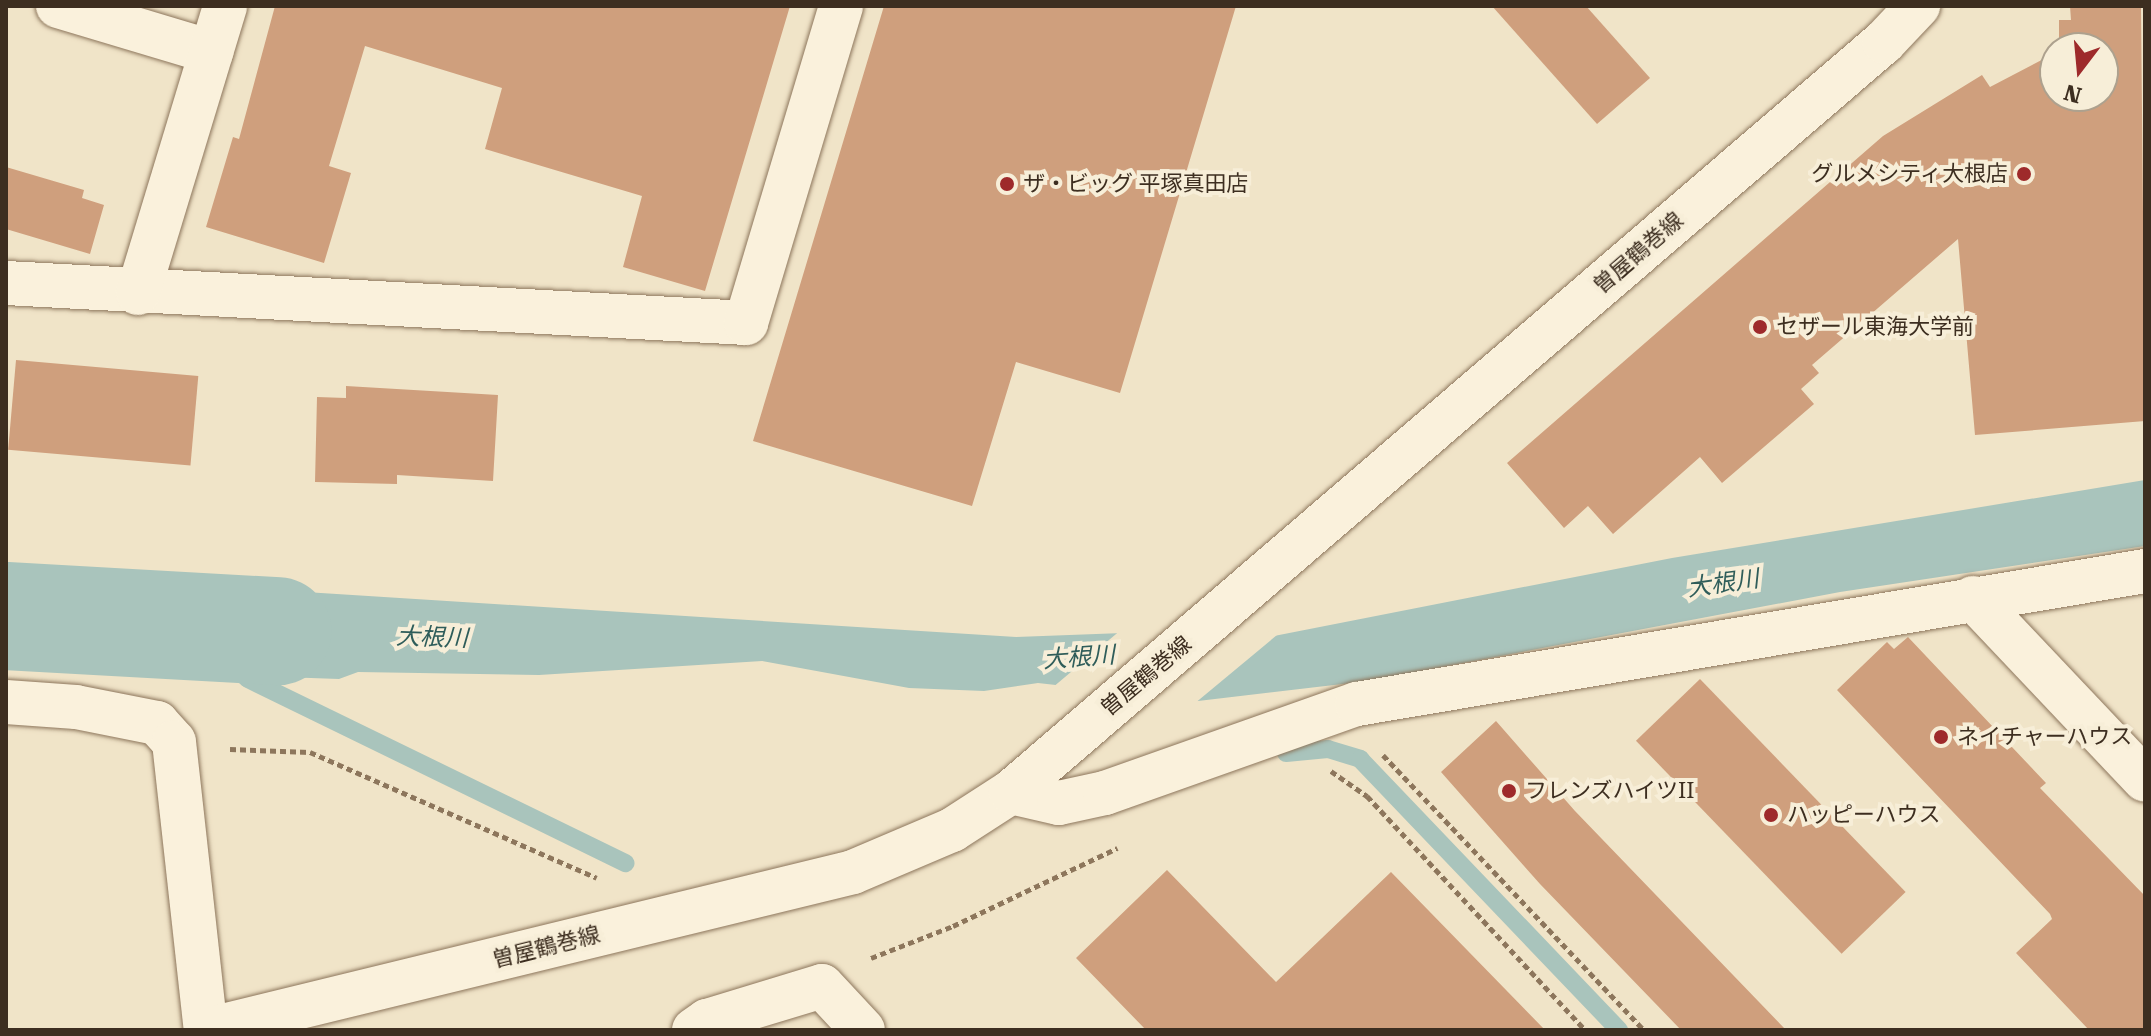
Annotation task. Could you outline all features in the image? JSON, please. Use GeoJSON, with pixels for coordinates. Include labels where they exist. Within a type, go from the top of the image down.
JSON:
{"type":"FeatureCollection","features":[{"type":"Feature","properties":{"kind":"street"},"geometry":{"type":"LineString","coordinates":[[58,6],[211,52]]}},
{"type":"Feature","properties":{"kind":"street"},"geometry":{"type":"LineString","coordinates":[[138,293],[225,6]]}},
{"type":"Feature","properties":{"kind":"street"},"geometry":{"type":"LineString","coordinates":[[6,283],[138,293],[746,323],[841,6]]}},
{"type":"Feature","properties":{"kind":"street","name":"曽屋鶴巻線"},"geometry":{"type":"LineString","coordinates":[[206,1030],[853,872],[952,830],[1022,782],[1236,600],[1884,42],[1918,6]]}},
{"type":"Feature","properties":{"kind":"street"},"geometry":{"type":"LineString","coordinates":[[1022,782],[1059,803],[1105,793],[1357,704],[2145,571]]}},
{"type":"Feature","properties":{"kind":"street"},"geometry":{"type":"LineString","coordinates":[[1973,598],[2145,780]]}},
{"type":"Feature","properties":{"kind":"street"},"geometry":{"type":"LineString","coordinates":[[6,702],[76,707],[157,723],[174,742],[206,1030]]}},
{"type":"Feature","properties":{"kind":"street"},"geometry":{"type":"LineString","coordinates":[[694,1030],[707,1021],[822,986],[863,1030]]}},
{"type":"Feature","properties":{"kind":"path"},"geometry":{"type":"LineString","coordinates":[[1357,704],[1354,724],[1644,1030]]}},
{"type":"Feature","properties":{"kind":"path"},"geometry":{"type":"LineString","coordinates":[[174,742],[310,752],[604,881]]}},
{"type":"Feature","properties":{"kind":"path"},"geometry":{"type":"LineString","coordinates":[[1316,768],[1339,773],[1367,796],[1585,1030]]}},
{"type":"Feature","properties":{"kind":"path"},"geometry":{"type":"LineString","coordinates":[[822,986],[845,967],[953,926],[1132,841]]}},
{"type":"Feature","properties":{"kind":"water"},"geometry":{"type":"Polygon","coordinates":[[[2145,480],[2145,546],[1840,592],[1368,681],[1198,701],[1038,683],[984,691],[909,688],[762,661],[539,675],[358,672],[339,679],[196,674],[165,666],[148,635],[118,620],[6,615],[6,573],[1016,637],[1123,633],[1274,636],[1672,558],[2145,480]]]}},
{"type":"Feature","properties":{"kind":"pier"},"geometry":{"type":"Polygon","coordinates":[[[1122,629],[1283,630],[1194,704],[1117,690],[1052,688],[1122,629]]]}},
{"type":"Feature","properties":{"kind":"building"},"geometry":{"type":"Polygon","coordinates":[[[275,6],[790,6],[705,291],[623,267],[642,196],[485,149],[502,88],[365,46],[329,166],[351,173],[324,263],[206,227],[233,137],[239,139],[275,6]]]}},
{"type":"Feature","properties":{"kind":"building","name":"ザ・ビッグ 平塚真田店"},"geometry":{"type":"Polygon","coordinates":[[[884,6],[1236,6],[1120,393],[1016,362],[972,506],[753,441],[884,6]]]}},
{"type":"Feature","properties":{"kind":"building"},"geometry":{"type":"Polygon","coordinates":[[[1492,6],[1586,6],[1650,78],[1597,124],[1492,6]]]}},
{"type":"Feature","properties":{"kind":"building"},"geometry":{"type":"Polygon","coordinates":[[[2070,6],[2141,6],[2145,421],[1975,435],[1958,239],[1812,365],[1819,373],[1801,389],[1814,404],[1722,483],[1700,457],[1613,534],[1588,506],[1564,528],[1507,463],[1883,136],[1982,75],[1990,87],[2039,61],[2039,112],[2119,112],[2119,32],[2059,32],[2059,20],[2071,20],[2070,6]]]}},
{"type":"Feature","properties":{"kind":"building"},"geometry":{"type":"Polygon","coordinates":[[[6,167],[84,190],[82,198],[104,205],[90,254],[6,229],[6,167]]]}},
{"type":"Feature","properties":{"kind":"building"},"geometry":{"type":"Polygon","coordinates":[[[16,360],[198,376],[190,466],[8,450],[16,360]]]}},
{"type":"Feature","properties":{"kind":"building"},"geometry":{"type":"Polygon","coordinates":[[[346,386],[498,395],[493,481],[397,475],[397,484],[315,482],[317,397],[346,398],[346,386]]]}},
{"type":"Feature","properties":{"kind":"building"},"geometry":{"type":"Polygon","coordinates":[[[1908,637],[2046,783],[2040,788],[2145,896],[2145,1030],[2089,1030],[2016,953],[2052,919],[2050,914],[1837,690],[1887,642],[1894,649],[1908,637]]]}},
{"type":"Feature","properties":{"kind":"building","name":"ハッピーハウス"},"geometry":{"type":"Polygon","coordinates":[[[1700,679],[1906,892],[1842,954],[1636,741],[1700,679]]]}},
{"type":"Feature","properties":{"kind":"building"},"geometry":{"type":"Polygon","coordinates":[[[1496,721],[1575,811],[1786,1030],[1681,1030],[1540,884],[1441,772],[1496,721]]]}},
{"type":"Feature","properties":{"kind":"building"},"geometry":{"type":"Polygon","coordinates":[[[1167,870],[1276,982],[1391,872],[1545,1030],[1146,1030],[1076,958],[1167,870]]]}},
{"type":"Feature","properties":{"kind":"waterway","name":"大根川"},"geometry":{"type":"LineString","coordinates":[[6,616],[278,631]]}},
{"type":"Feature","properties":{"kind":"waterway"},"geometry":{"type":"LineString","coordinates":[[226,661],[248,679],[626,863]]}},
{"type":"Feature","properties":{"kind":"waterway"},"geometry":{"type":"LineString","coordinates":[[1286,753],[1328,749],[1360,759],[1619,1030]]}},
{"type":"Feature","properties":{"kind":"place","name":"グルメシティ大根店"},"geometry":{"type":"Point","coordinates":[2024,174]}},
{"type":"Feature","properties":{"kind":"place","name":"ザ・ビッグ 平塚真田店"},"geometry":{"type":"Point","coordinates":[1007,184]}},
{"type":"Feature","properties":{"kind":"place","name":"セザール東海大学前"},"geometry":{"type":"Point","coordinates":[1760,327]}},
{"type":"Feature","properties":{"kind":"place","name":"ネイチャーハウス"},"geometry":{"type":"Point","coordinates":[1941,737]}},
{"type":"Feature","properties":{"kind":"place","name":"フレンズハイツII"},"geometry":{"type":"Point","coordinates":[1509,791]}},
{"type":"Feature","properties":{"kind":"place","name":"ハッピーハウス"},"geometry":{"type":"Point","coordinates":[1771,815]}}]}
